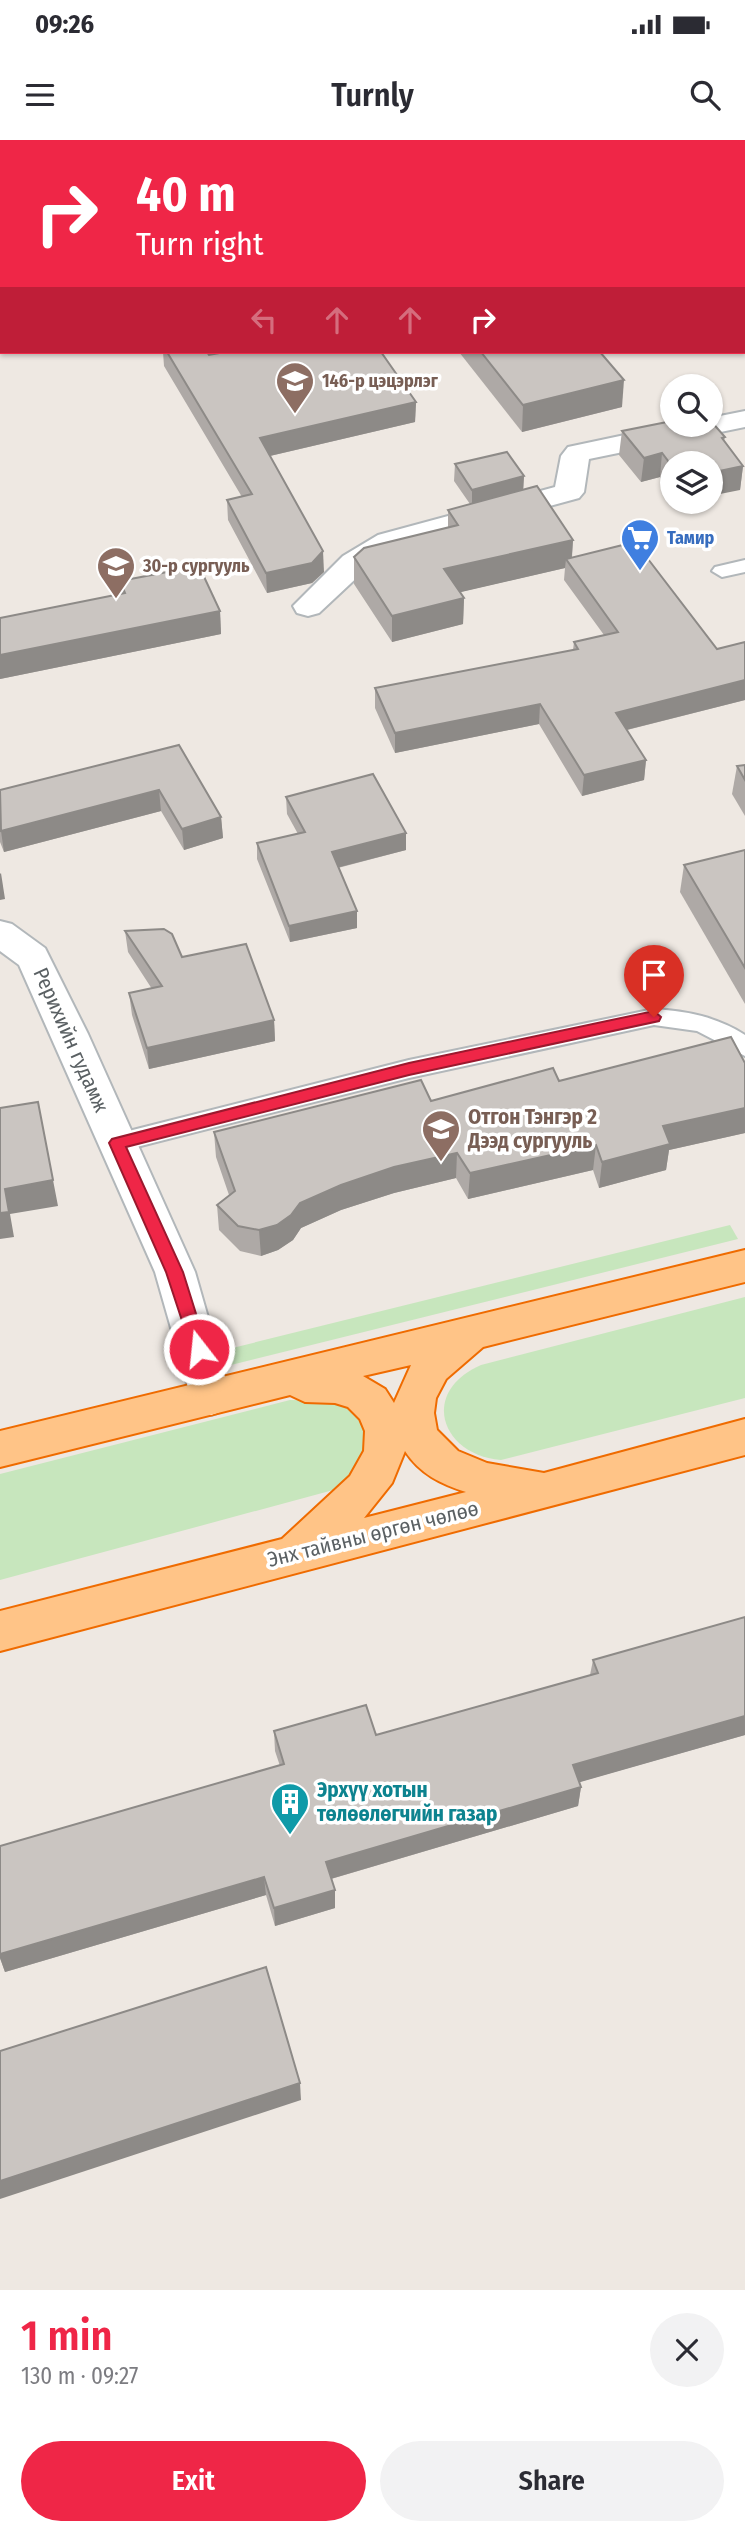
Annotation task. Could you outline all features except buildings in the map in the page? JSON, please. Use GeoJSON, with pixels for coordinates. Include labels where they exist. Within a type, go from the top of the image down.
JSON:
{"type":"FeatureCollection","features":[{"type":"Feature","properties":{"kind":"highway"},"geometry":{"type":"LineString","coordinates":[[0,1449],[474,1335],[745,1266]]}},
{"type":"Feature","properties":{"kind":"highway"},"geometry":{"type":"LineString","coordinates":[[474,1335],[433,1365],[424,1378],[414,1405],[413,1426],[433,1455],[460,1472],[497,1483],[556,1489]]}},
{"type":"Feature","properties":{"kind":"highway"},"geometry":{"type":"LineString","coordinates":[[261,1385],[335,1384],[353,1389],[374,1405],[386,1432],[382,1465],[365,1488],[297,1552]]}},
{"type":"Feature","properties":{"kind":"highway","name":"Энх тайвны өргөн чөлөө"},"geometry":{"type":"LineString","coordinates":[[0,1630],[297,1552],[556,1489],[745,1437]]}},
{"type":"Feature","properties":{"kind":"street"},"geometry":{"type":"LineString","coordinates":[[308,606],[354,564],[389,541],[569,492],[578,453],[745,419]]}},
{"type":"Feature","properties":{"kind":"street","name":"Рерихийн гудамж"},"geometry":{"type":"LineString","coordinates":[[0,933],[33,957],[174,1272],[192,1325],[211,1398]]}},
{"type":"Feature","properties":{"kind":"lane"},"geometry":{"type":"LineString","coordinates":[[722,571],[745,566]]}},
{"type":"Feature","properties":{"kind":"lane"},"geometry":{"type":"LineString","coordinates":[[117,1143],[409,1069],[654,1017],[684,1019],[719,1028],[745,1047]]}},
{"type":"Feature","properties":{"kind":"green space"},"geometry":{"type":"Polygon","coordinates":[[[730,1225],[738,1239],[231,1365],[212,1353],[730,1225]]]}},
{"type":"Feature","properties":{"kind":"green space"},"geometry":{"type":"Polygon","coordinates":[[[745,1297],[745,1398],[501,1460],[480,1456],[464,1447],[452,1435],[445,1421],[444,1406],[450,1391],[462,1377],[481,1365],[745,1297]]]}},
{"type":"Feature","properties":{"kind":"green space"},"geometry":{"type":"Polygon","coordinates":[[[290,1400],[342,1401],[371,1427],[362,1459],[337,1489],[0,1580],[0,1474],[290,1400]]]}},
{"type":"Feature","properties":{"kind":"place","name":"146-р цэцэрлэг"},"geometry":{"type":"Point","coordinates":[295,415]}},
{"type":"Feature","properties":{"kind":"place","name":"Тамир"},"geometry":{"type":"Point","coordinates":[640,572]}},
{"type":"Feature","properties":{"kind":"place","name":"30-р сургууль"},"geometry":{"type":"Point","coordinates":[116,600]}},
{"type":"Feature","properties":{"kind":"place","name":"Отгон Тэнгэр 2 Дээд сургууль"},"geometry":{"type":"Point","coordinates":[441,1163]}},
{"type":"Feature","properties":{"kind":"place","name":"Эрхүү хотын төлөөлөгчийн газар"},"geometry":{"type":"Point","coordinates":[290,1836]}},
{"type":"Feature","properties":{"kind":"route"},"geometry":{"type":"LineString","coordinates":[[199,1349],[174,1272],[117,1143],[409,1069],[654,1017]]}}]}
